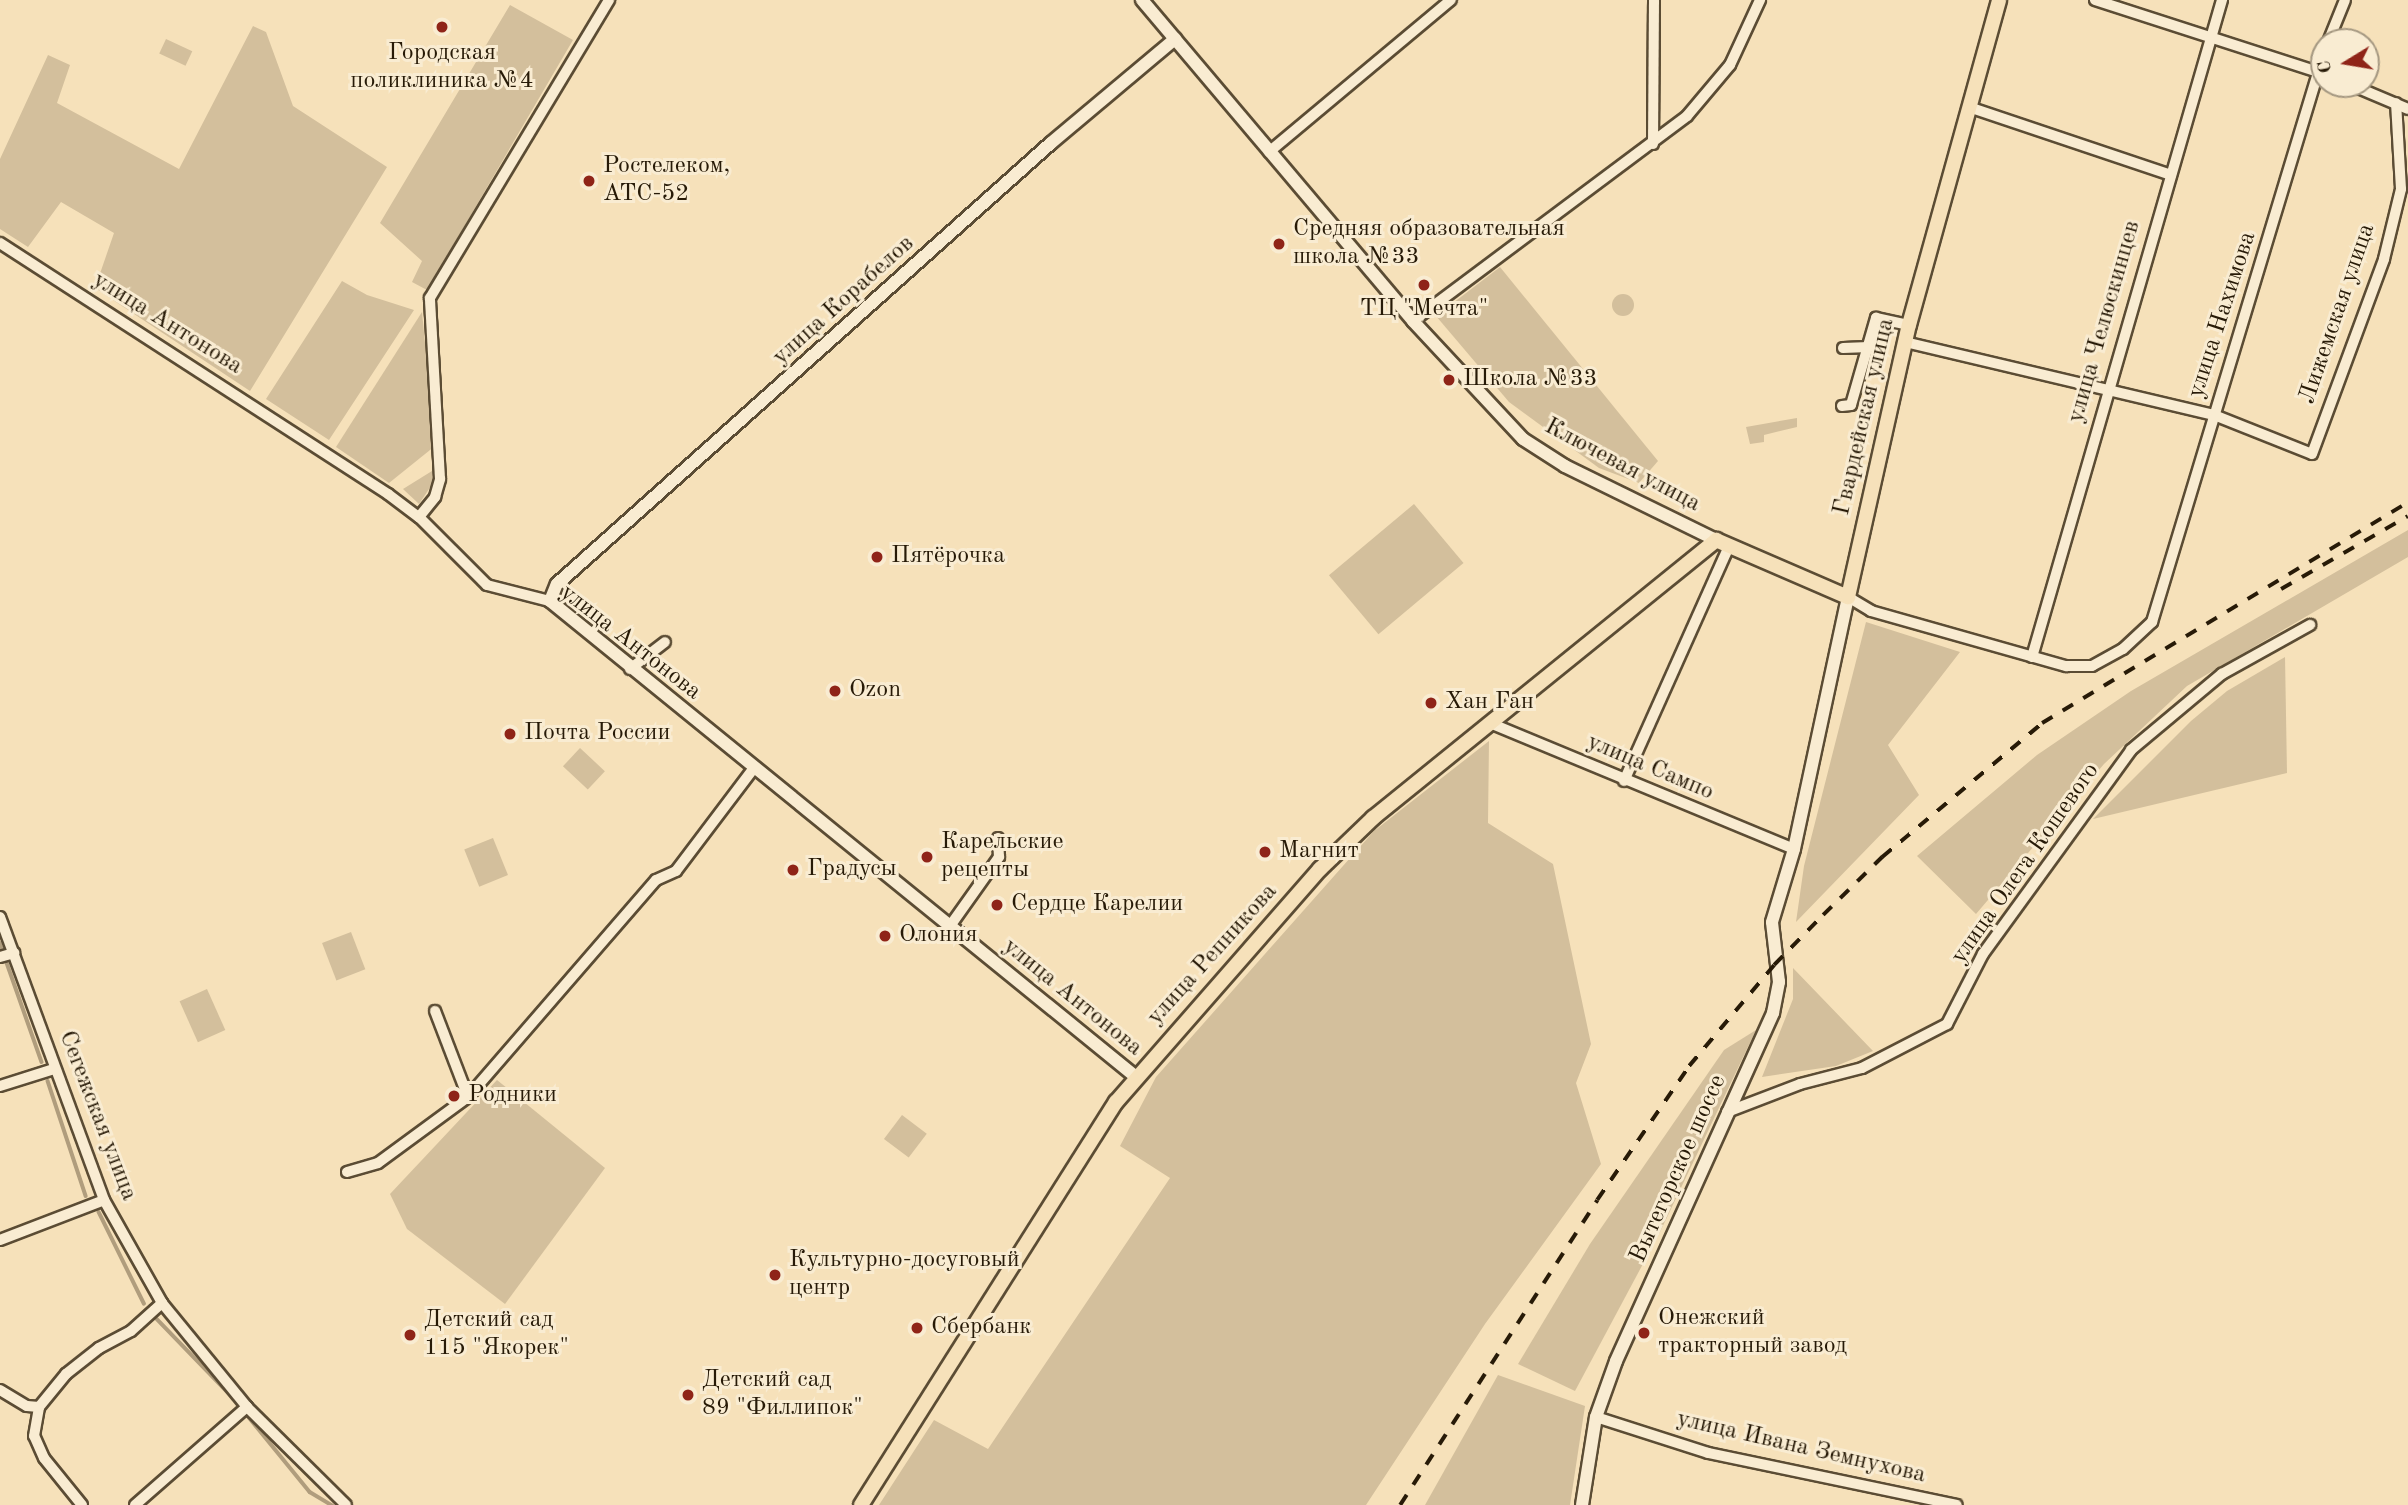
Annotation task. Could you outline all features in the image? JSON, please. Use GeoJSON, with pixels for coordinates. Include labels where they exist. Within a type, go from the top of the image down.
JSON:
{"type":"FeatureCollection","features":[{"type":"Feature","properties":{"kind":"main road","name":"Ключевая улица"},"geometry":{"type":"LineString","coordinates":[[1142,0],[1412,321],[1523,439],[1564,466],[1723,543],[1848,597]]}},
{"type":"Feature","properties":{"kind":"main road","name":"Гвардейская улица"},"geometry":{"type":"LineString","coordinates":[[1794,849],[1909,325],[1999,0]]}},
{"type":"Feature","properties":{"kind":"main road","name":"улица Корабелов"},"geometry":{"type":"LineString","coordinates":[[550,601],[557,584],[1051,143],[1175,39]]}},
{"type":"Feature","properties":{"kind":"main road","name":"улица Репникова"},"geometry":{"type":"LineString","coordinates":[[861,1505],[1116,1102],[1320,869],[1373,818],[1490,723],[1723,543]]}},
{"type":"Feature","properties":{"kind":"main road","name":"улица Антонова"},"geometry":{"type":"LineString","coordinates":[[550,601],[630,669],[1136,1077]]}},
{"type":"Feature","properties":{"kind":"main road","name":"Вытегорское шоссе"},"geometry":{"type":"LineString","coordinates":[[1582,1505],[1596,1417],[1616,1361],[1773,1013],[1779,982],[1772,922],[1794,849]]}},
{"type":"Feature","properties":{"kind":"street"},"geometry":{"type":"LineString","coordinates":[[419,517],[435,497],[440,479],[430,298],[609,0]]}},
{"type":"Feature","properties":{"kind":"street"},"geometry":{"type":"LineString","coordinates":[[1269,152],[1451,0]]}},
{"type":"Feature","properties":{"kind":"street"},"geometry":{"type":"LineString","coordinates":[[1653,144],[1654,0]]}},
{"type":"Feature","properties":{"kind":"street"},"geometry":{"type":"LineString","coordinates":[[1412,321],[1653,144],[1687,116],[1730,65],[1760,0]]}},
{"type":"Feature","properties":{"kind":"street"},"geometry":{"type":"LineString","coordinates":[[2095,0],[2210,40],[2310,70]]}},
{"type":"Feature","properties":{"kind":"street","name":"улица Челюскинцев"},"geometry":{"type":"LineString","coordinates":[[2032,657],[2107,388],[2222,0]]}},
{"type":"Feature","properties":{"kind":"street"},"geometry":{"type":"LineString","coordinates":[[2334,28],[2345,0]]}},
{"type":"Feature","properties":{"kind":"street"},"geometry":{"type":"LineString","coordinates":[[2380,97],[2408,109]]}},
{"type":"Feature","properties":{"kind":"street","name":"улица Нахимова"},"geometry":{"type":"LineString","coordinates":[[1848,597],[1871,611],[2066,667],[2092,666],[2123,649],[2152,622],[2164,591],[2233,343],[2278,213],[2312,98]]}},
{"type":"Feature","properties":{"kind":"street","name":"Лижемская улица"},"geometry":{"type":"LineString","coordinates":[[2214,415],[2312,454],[2384,259],[2401,189],[2396,103]]}},
{"type":"Feature","properties":{"kind":"street"},"geometry":{"type":"LineString","coordinates":[[1969,107],[2171,175]]}},
{"type":"Feature","properties":{"kind":"street","name":"улица Антонова"},"geometry":{"type":"LineString","coordinates":[[0,243],[257,405],[419,517],[487,585],[550,601]]}},
{"type":"Feature","properties":{"kind":"street"},"geometry":{"type":"LineString","coordinates":[[1842,406],[1851,405],[1876,318],[1909,325]]}},
{"type":"Feature","properties":{"kind":"street"},"geometry":{"type":"LineString","coordinates":[[1905,342],[2214,415]]}},
{"type":"Feature","properties":{"kind":"street"},"geometry":{"type":"LineString","coordinates":[[1843,348],[1869,347]]}},
{"type":"Feature","properties":{"kind":"street"},"geometry":{"type":"LineString","coordinates":[[1624,780],[1723,543]]}},
{"type":"Feature","properties":{"kind":"street","name":"улица Олега Кошевого"},"geometry":{"type":"LineString","coordinates":[[1727,1112],[1800,1084],[1862,1068],[1947,1024],[1983,954],[2131,750],[2222,674],[2310,625]]}},
{"type":"Feature","properties":{"kind":"street"},"geometry":{"type":"LineString","coordinates":[[630,669],[665,642]]}},
{"type":"Feature","properties":{"kind":"street","name":"улица Сампо"},"geometry":{"type":"LineString","coordinates":[[1490,723],[1794,849]]}},
{"type":"Feature","properties":{"kind":"street"},"geometry":{"type":"LineString","coordinates":[[347,1172],[378,1163],[468,1097],[656,880],[676,871],[754,768]]}},
{"type":"Feature","properties":{"kind":"street"},"geometry":{"type":"LineString","coordinates":[[950,926],[999,857],[998,838]]}},
{"type":"Feature","properties":{"kind":"street","name":"Сегежская улица"},"geometry":{"type":"LineString","coordinates":[[0,917],[104,1200],[162,1303],[247,1407],[346,1505]]}},
{"type":"Feature","properties":{"kind":"street"},"geometry":{"type":"LineString","coordinates":[[0,957],[13,954]]}},
{"type":"Feature","properties":{"kind":"street"},"geometry":{"type":"LineString","coordinates":[[435,1011],[468,1097]]}},
{"type":"Feature","properties":{"kind":"street"},"geometry":{"type":"LineString","coordinates":[[0,1086],[54,1069]]}},
{"type":"Feature","properties":{"kind":"street"},"geometry":{"type":"LineString","coordinates":[[0,1240],[104,1200]]}},
{"type":"Feature","properties":{"kind":"street"},"geometry":{"type":"LineString","coordinates":[[82,1505],[44,1458],[34,1436],[39,1407],[66,1374],[99,1348],[131,1331],[162,1303]]}},
{"type":"Feature","properties":{"kind":"street"},"geometry":{"type":"LineString","coordinates":[[0,1390],[27,1406],[39,1407]]}},
{"type":"Feature","properties":{"kind":"street"},"geometry":{"type":"LineString","coordinates":[[135,1505],[247,1407]]}},
{"type":"Feature","properties":{"kind":"street","name":"улица Ивана Земнухова"},"geometry":{"type":"LineString","coordinates":[[1596,1417],[1708,1453],[1957,1505]]}},
{"type":"Feature","properties":{"kind":"shaded area"},"geometry":{"type":"Polygon","coordinates":[[[510,5],[573,40],[427,290],[412,282],[422,261],[380,223],[510,5]]]}},
{"type":"Feature","properties":{"kind":"shaded area"},"geometry":{"type":"Polygon","coordinates":[[[253,26],[266,32],[293,106],[387,167],[250,391],[95,288],[114,233],[61,202],[28,247],[0,229],[0,159],[48,55],[70,65],[57,103],[179,169],[253,26]]]}},
{"type":"Feature","properties":{"kind":"shaded area"},"geometry":{"type":"Polygon","coordinates":[[[166,39],[192,51],[186,66],[159,54],[166,39]]]}},
{"type":"Feature","properties":{"kind":"shaded area"},"geometry":{"type":"Polygon","coordinates":[[[1500,267],[1658,461],[1639,483],[1599,468],[1509,402],[1436,316],[1500,267]]]}},
{"type":"Feature","properties":{"kind":"shaded area"},"geometry":{"type":"Polygon","coordinates":[[[342,281],[367,295],[414,310],[329,440],[266,399],[342,281]]]}},
{"type":"Feature","properties":{"kind":"shaded area"},"geometry":{"type":"Polygon","coordinates":[[[1623,294],[1631,297],[1634,305],[1631,313],[1623,316],[1615,313],[1612,305],[1615,297],[1623,294]]]}},
{"type":"Feature","properties":{"kind":"shaded area"},"geometry":{"type":"Polygon","coordinates":[[[422,312],[435,446],[389,483],[336,447],[422,312]]]}},
{"type":"Feature","properties":{"kind":"shaded area"},"geometry":{"type":"Polygon","coordinates":[[[1797,418],[1797,427],[1764,435],[1764,442],[1750,444],[1746,427],[1797,418]]]}},
{"type":"Feature","properties":{"kind":"shaded area"},"geometry":{"type":"Polygon","coordinates":[[[432,471],[433,483],[419,504],[403,489],[432,471]]]}},
{"type":"Feature","properties":{"kind":"shaded area"},"geometry":{"type":"Polygon","coordinates":[[[1414,504],[1463,563],[1378,634],[1329,575],[1414,504]]]}},
{"type":"Feature","properties":{"kind":"shaded area"},"geometry":{"type":"Polygon","coordinates":[[[2408,530],[2408,557],[2187,686],[2104,764],[1976,914],[1917,856],[2037,755],[2131,691],[2408,530]]]}},
{"type":"Feature","properties":{"kind":"shaded area"},"geometry":{"type":"Polygon","coordinates":[[[1866,622],[1960,652],[1888,745],[1919,795],[1796,922],[1804,866],[1866,622]]]}},
{"type":"Feature","properties":{"kind":"shaded area"},"geometry":{"type":"Polygon","coordinates":[[[2285,657],[2287,773],[2093,819],[2191,721],[2227,691],[2285,657]]]}},
{"type":"Feature","properties":{"kind":"shaded area"},"geometry":{"type":"Polygon","coordinates":[[[1489,741],[1488,823],[1553,864],[1591,1044],[1576,1083],[1601,1164],[1485,1324],[1366,1505],[879,1505],[934,1420],[988,1449],[1170,1178],[1120,1146],[1156,1077],[1374,831],[1489,741]]]}},
{"type":"Feature","properties":{"kind":"shaded area"},"geometry":{"type":"Polygon","coordinates":[[[580,748],[605,771],[588,789],[563,766],[580,748]]]}},
{"type":"Feature","properties":{"kind":"shaded area"},"geometry":{"type":"Polygon","coordinates":[[[493,838],[508,875],[479,887],[464,850],[493,838]]]}},
{"type":"Feature","properties":{"kind":"shaded area"},"geometry":{"type":"Polygon","coordinates":[[[351,932],[365,969],[336,980],[322,943],[351,932]]]}},
{"type":"Feature","properties":{"kind":"shaded area"},"geometry":{"type":"Polygon","coordinates":[[[1793,968],[1873,1051],[1836,1066],[1762,1077],[1793,999],[1793,968]]]}},
{"type":"Feature","properties":{"kind":"shaded area"},"geometry":{"type":"Polygon","coordinates":[[[207,989],[225,1030],[198,1042],[180,1001],[207,989]]]}},
{"type":"Feature","properties":{"kind":"shaded area"},"geometry":{"type":"Polygon","coordinates":[[[1756,1030],[1660,1232],[1575,1391],[1518,1364],[1590,1244],[1724,1050],[1756,1030]]]}},
{"type":"Feature","properties":{"kind":"shaded area"},"geometry":{"type":"Polygon","coordinates":[[[497,1080],[605,1168],[505,1304],[407,1229],[390,1194],[497,1080]]]}},
{"type":"Feature","properties":{"kind":"shaded area"},"geometry":{"type":"Polygon","coordinates":[[[902,1115],[927,1134],[909,1158],[884,1139],[902,1115]]]}},
{"type":"Feature","properties":{"kind":"shaded area"},"geometry":{"type":"Polygon","coordinates":[[[1498,1375],[1585,1406],[1570,1505],[1425,1505],[1498,1375]]]}},
{"type":"Feature","properties":{"kind":"waterway"},"geometry":{"type":"LineString","coordinates":[[0,943],[42,1062]]}},
{"type":"Feature","properties":{"kind":"waterway"},"geometry":{"type":"LineString","coordinates":[[48,1081],[86,1196]]}},
{"type":"Feature","properties":{"kind":"waterway"},"geometry":{"type":"LineString","coordinates":[[99,1212],[144,1303]]}},
{"type":"Feature","properties":{"kind":"waterway"},"geometry":{"type":"LineString","coordinates":[[157,1319],[238,1403]]}},
{"type":"Feature","properties":{"kind":"waterway"},"geometry":{"type":"LineString","coordinates":[[248,1416],[310,1492],[332,1505]]}},
{"type":"Feature","properties":{"kind":"railway"},"geometry":{"type":"LineString","coordinates":[[1400,1505],[1597,1200],[1689,1066],[1774,965],[1823,915],[1882,857],[2042,723],[2408,502]]}},
{"type":"Feature","properties":{"kind":"railway"},"geometry":{"type":"LineString","coordinates":[[2281,589],[2408,516]]}},
{"type":"Feature","properties":{"kind":"place","name":"Городская поликлиника №4"},"geometry":{"type":"Point","coordinates":[442,27]}},
{"type":"Feature","properties":{"kind":"place","name":"Ростелеком, АТС-52"},"geometry":{"type":"Point","coordinates":[589,181]}},
{"type":"Feature","properties":{"kind":"place","name":"Средняя образовательная школа №33"},"geometry":{"type":"Point","coordinates":[1279,244]}},
{"type":"Feature","properties":{"kind":"place","name":"ТЦ \"Мечта\""},"geometry":{"type":"Point","coordinates":[1424,285]}},
{"type":"Feature","properties":{"kind":"place","name":"Школа №33"},"geometry":{"type":"Point","coordinates":[1449,380]}},
{"type":"Feature","properties":{"kind":"place","name":"Пятёрочка"},"geometry":{"type":"Point","coordinates":[877,557]}},
{"type":"Feature","properties":{"kind":"place","name":"Ozon"},"geometry":{"type":"Point","coordinates":[835,691]}},
{"type":"Feature","properties":{"kind":"place","name":"Хан Ган"},"geometry":{"type":"Point","coordinates":[1431,703]}},
{"type":"Feature","properties":{"kind":"place","name":"Почта России"},"geometry":{"type":"Point","coordinates":[510,734]}},
{"type":"Feature","properties":{"kind":"place","name":"Магнит"},"geometry":{"type":"Point","coordinates":[1265,852]}},
{"type":"Feature","properties":{"kind":"place","name":"Карельские рецепты"},"geometry":{"type":"Point","coordinates":[927,857]}},
{"type":"Feature","properties":{"kind":"place","name":"Градусы"},"geometry":{"type":"Point","coordinates":[793,870]}},
{"type":"Feature","properties":{"kind":"place","name":"Сердце Карелии"},"geometry":{"type":"Point","coordinates":[997,905]}},
{"type":"Feature","properties":{"kind":"place","name":"Олония"},"geometry":{"type":"Point","coordinates":[885,936]}},
{"type":"Feature","properties":{"kind":"place","name":"Родники"},"geometry":{"type":"Point","coordinates":[454,1096]}},
{"type":"Feature","properties":{"kind":"place","name":"Культурно-досуговый центр"},"geometry":{"type":"Point","coordinates":[775,1275]}},
{"type":"Feature","properties":{"kind":"place","name":"Сбербанк"},"geometry":{"type":"Point","coordinates":[917,1328]}},
{"type":"Feature","properties":{"kind":"place","name":"Онежский тракторный завод"},"geometry":{"type":"Point","coordinates":[1644,1333]}},
{"type":"Feature","properties":{"kind":"place","name":"Детский сад 115 \"Якорек\""},"geometry":{"type":"Point","coordinates":[410,1335]}},
{"type":"Feature","properties":{"kind":"place","name":"Детский сад 89 \"Филлипок\""},"geometry":{"type":"Point","coordinates":[688,1395]}}]}
